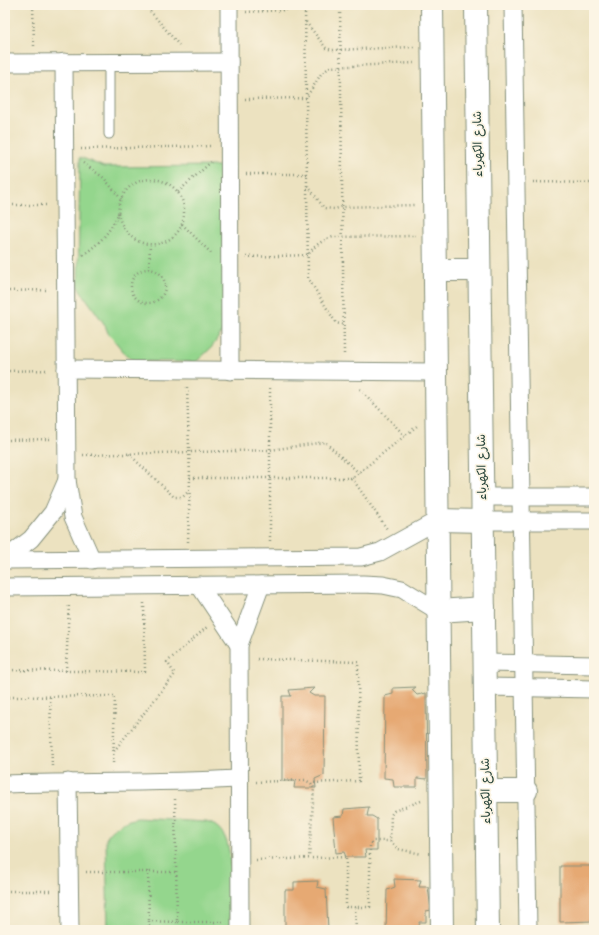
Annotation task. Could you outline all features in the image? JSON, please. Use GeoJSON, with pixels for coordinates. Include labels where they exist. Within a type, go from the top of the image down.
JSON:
{"type":"FeatureCollection","features":[{"type":"Feature","properties":{"kind":"street"},"geometry":{"type":"LineString","coordinates":[[432,5],[442,930]]}},
{"type":"Feature","properties":{"kind":"street","name":"شارع الكهرباء"},"geometry":{"type":"LineString","coordinates":[[476,5],[488,930]]}},
{"type":"Feature","properties":{"kind":"street"},"geometry":{"type":"LineString","coordinates":[[512,5],[528,930]]}},
{"type":"Feature","properties":{"kind":"street"},"geometry":{"type":"LineString","coordinates":[[229,9],[230,371]]}},
{"type":"Feature","properties":{"kind":"street"},"geometry":{"type":"LineString","coordinates":[[64,62],[66,480],[73,517],[92,560]]}},
{"type":"Feature","properties":{"kind":"street"},"geometry":{"type":"LineString","coordinates":[[5,63],[229,62]]}},
{"type":"Feature","properties":{"kind":"street"},"geometry":{"type":"LineString","coordinates":[[435,270],[479,270]]}},
{"type":"Feature","properties":{"kind":"street"},"geometry":{"type":"LineString","coordinates":[[66,370],[436,372]]}},
{"type":"Feature","properties":{"kind":"street"},"geometry":{"type":"LineString","coordinates":[[5,560],[31,539],[53,512],[66,480]]}},
{"type":"Feature","properties":{"kind":"street"},"geometry":{"type":"LineString","coordinates":[[482,497],[594,497]]}},
{"type":"Feature","properties":{"kind":"street"},"geometry":{"type":"LineString","coordinates":[[5,560],[361,556],[380,552],[438,520],[594,521]]}},
{"type":"Feature","properties":{"kind":"street"},"geometry":{"type":"LineString","coordinates":[[5,587],[363,584],[383,585],[402,590],[438,611],[484,608]]}},
{"type":"Feature","properties":{"kind":"street"},"geometry":{"type":"LineString","coordinates":[[199,585],[220,616],[239,652]]}},
{"type":"Feature","properties":{"kind":"street"},"geometry":{"type":"LineString","coordinates":[[240,926],[239,652],[261,585]]}},
{"type":"Feature","properties":{"kind":"street"},"geometry":{"type":"LineString","coordinates":[[484,664],[594,665]]}},
{"type":"Feature","properties":{"kind":"street"},"geometry":{"type":"LineString","coordinates":[[485,687],[594,689]]}},
{"type":"Feature","properties":{"kind":"street"},"geometry":{"type":"LineString","coordinates":[[5,784],[239,781]]}},
{"type":"Feature","properties":{"kind":"street"},"geometry":{"type":"LineString","coordinates":[[60,783],[69,872],[70,930]]}},
{"type":"Feature","properties":{"kind":"street"},"geometry":{"type":"LineString","coordinates":[[486,791],[526,791]]}},
{"type":"Feature","properties":{"kind":"lane"},"geometry":{"type":"LineString","coordinates":[[109,62],[109,134]]}},
{"type":"Feature","properties":{"kind":"path"},"geometry":{"type":"LineString","coordinates":[[33,5],[34,62]]}},
{"type":"Feature","properties":{"kind":"path"},"geometry":{"type":"LineString","coordinates":[[145,5],[194,62]]}},
{"type":"Feature","properties":{"kind":"path"},"geometry":{"type":"LineString","coordinates":[[306,5],[308,278],[336,323],[344,325]]}},
{"type":"Feature","properties":{"kind":"path"},"geometry":{"type":"LineString","coordinates":[[340,5],[344,372],[405,436]]}},
{"type":"Feature","properties":{"kind":"path"},"geometry":{"type":"LineString","coordinates":[[229,9],[306,9]]}},
{"type":"Feature","properties":{"kind":"path"},"geometry":{"type":"LineString","coordinates":[[306,21],[326,48],[332,50],[432,54]]}},
{"type":"Feature","properties":{"kind":"path"},"geometry":{"type":"LineString","coordinates":[[306,98],[321,74],[330,67],[341,67],[432,54]]}},
{"type":"Feature","properties":{"kind":"path"},"geometry":{"type":"LineString","coordinates":[[229,100],[306,98]]}},
{"type":"Feature","properties":{"kind":"path"},"geometry":{"type":"LineString","coordinates":[[64,150],[229,145]]}},
{"type":"Feature","properties":{"kind":"path"},"geometry":{"type":"LineString","coordinates":[[178,192],[229,145]]}},
{"type":"Feature","properties":{"kind":"path"},"geometry":{"type":"LineString","coordinates":[[64,150],[104,178],[121,198]]}},
{"type":"Feature","properties":{"kind":"path"},"geometry":{"type":"LineString","coordinates":[[230,173],[307,174]]}},
{"type":"Feature","properties":{"kind":"path"},"geometry":{"type":"LineString","coordinates":[[65,268],[94,248],[100,242],[118,213],[121,198],[131,185],[147,179],[165,181],[178,192],[184,204],[182,224],[177,233],[169,240],[160,244],[150,245],[140,243],[132,239],[125,232],[120,223],[118,213]]}},
{"type":"Feature","properties":{"kind":"path"},"geometry":{"type":"LineString","coordinates":[[516,182],[594,183]]}},
{"type":"Feature","properties":{"kind":"path"},"geometry":{"type":"LineString","coordinates":[[307,186],[324,208],[335,209],[342,207],[434,204]]}},
{"type":"Feature","properties":{"kind":"path"},"geometry":{"type":"LineString","coordinates":[[5,205],[65,205]]}},
{"type":"Feature","properties":{"kind":"path"},"geometry":{"type":"LineString","coordinates":[[182,224],[230,265],[308,255],[314,247],[333,237],[434,236]]}},
{"type":"Feature","properties":{"kind":"path"},"geometry":{"type":"LineString","coordinates":[[148,269],[150,245]]}},
{"type":"Feature","properties":{"kind":"path"},"geometry":{"type":"LineString","coordinates":[[148,269],[157,271],[163,276],[166,284],[164,293],[160,299],[152,303],[144,303],[136,299],[132,292],[131,283],[134,276],[140,270],[148,269]]}},
{"type":"Feature","properties":{"kind":"path"},"geometry":{"type":"LineString","coordinates":[[5,291],[65,289]]}},
{"type":"Feature","properties":{"kind":"path"},"geometry":{"type":"LineString","coordinates":[[5,371],[66,370]]}},
{"type":"Feature","properties":{"kind":"path"},"geometry":{"type":"LineString","coordinates":[[187,371],[190,478],[188,558]]}},
{"type":"Feature","properties":{"kind":"path"},"geometry":{"type":"LineString","coordinates":[[270,371],[270,558]]}},
{"type":"Feature","properties":{"kind":"path"},"geometry":{"type":"LineString","coordinates":[[190,478],[352,478],[436,411]]}},
{"type":"Feature","properties":{"kind":"path"},"geometry":{"type":"LineString","coordinates":[[5,440],[66,438]]}},
{"type":"Feature","properties":{"kind":"path"},"geometry":{"type":"LineString","coordinates":[[66,455],[270,450],[325,442],[359,472]]}},
{"type":"Feature","properties":{"kind":"path"},"geometry":{"type":"LineString","coordinates":[[129,454],[174,497],[183,497],[189,491]]}},
{"type":"Feature","properties":{"kind":"path"},"geometry":{"type":"LineString","coordinates":[[352,478],[398,543]]}},
{"type":"Feature","properties":{"kind":"path"},"geometry":{"type":"LineString","coordinates":[[5,670],[145,672],[144,586]]}},
{"type":"Feature","properties":{"kind":"path"},"geometry":{"type":"LineString","coordinates":[[66,671],[70,587]]}},
{"type":"Feature","properties":{"kind":"path"},"geometry":{"type":"LineString","coordinates":[[114,752],[175,674],[167,662],[220,616]]}},
{"type":"Feature","properties":{"kind":"path"},"geometry":{"type":"LineString","coordinates":[[239,652],[358,662],[358,781],[311,783],[305,780],[239,781]]}},
{"type":"Feature","properties":{"kind":"path"},"geometry":{"type":"LineString","coordinates":[[5,697],[115,696],[112,782]]}},
{"type":"Feature","properties":{"kind":"path"},"geometry":{"type":"LineString","coordinates":[[50,697],[60,783]]}},
{"type":"Feature","properties":{"kind":"path"},"geometry":{"type":"LineString","coordinates":[[175,783],[177,922]]}},
{"type":"Feature","properties":{"kind":"path"},"geometry":{"type":"LineString","coordinates":[[309,858],[314,788],[311,783]]}},
{"type":"Feature","properties":{"kind":"path"},"geometry":{"type":"LineString","coordinates":[[440,794],[394,811],[390,815],[390,841],[398,849],[441,857]]}},
{"type":"Feature","properties":{"kind":"path"},"geometry":{"type":"LineString","coordinates":[[240,860],[346,857],[346,907],[370,907],[370,844],[373,841],[390,841]]}},
{"type":"Feature","properties":{"kind":"path"},"geometry":{"type":"LineString","coordinates":[[148,871],[150,930]]}},
{"type":"Feature","properties":{"kind":"path"},"geometry":{"type":"LineString","coordinates":[[69,872],[177,872]]}},
{"type":"Feature","properties":{"kind":"path"},"geometry":{"type":"LineString","coordinates":[[5,891],[69,891]]}},
{"type":"Feature","properties":{"kind":"path"},"geometry":{"type":"LineString","coordinates":[[355,907],[356,930]]}},
{"type":"Feature","properties":{"kind":"path"},"geometry":{"type":"LineString","coordinates":[[149,921],[240,926]]}},
{"type":"Feature","properties":{"kind":"green space"},"geometry":{"type":"Polygon","coordinates":[[[229,151],[224,329],[212,347],[196,362],[135,361],[128,357],[108,333],[105,325],[78,287],[80,157],[104,167],[220,166],[229,151]]]}},
{"type":"Feature","properties":{"kind":"green space"},"geometry":{"type":"Polygon","coordinates":[[[137,818],[206,822],[215,826],[222,832],[226,839],[230,858],[230,930],[108,930],[106,839],[119,825],[137,818]]]}},
{"type":"Feature","properties":{"kind":"building"},"geometry":{"type":"Polygon","coordinates":[[[416,687],[412,690],[417,695],[426,693],[427,779],[417,778],[417,787],[394,787],[393,779],[384,778],[385,696],[393,694],[393,688],[416,687]]]}},
{"type":"Feature","properties":{"kind":"building"},"geometry":{"type":"Polygon","coordinates":[[[314,688],[309,693],[314,696],[325,696],[324,775],[315,779],[316,788],[294,788],[295,781],[282,781],[282,696],[291,696],[289,690],[314,688]]]}},
{"type":"Feature","properties":{"kind":"building"},"geometry":{"type":"Polygon","coordinates":[[[369,807],[367,816],[372,816],[377,819],[377,850],[365,850],[366,857],[346,857],[344,852],[336,853],[333,817],[343,816],[344,809],[369,807]]]}},
{"type":"Feature","properties":{"kind":"building"},"geometry":{"type":"Polygon","coordinates":[[[560,866],[594,866],[594,921],[560,922],[560,866]]]}},
{"type":"Feature","properties":{"kind":"building"},"geometry":{"type":"Polygon","coordinates":[[[394,879],[421,880],[419,887],[428,887],[431,910],[426,911],[426,922],[419,922],[420,930],[386,930],[387,890],[395,887],[394,879]]]}},
{"type":"Feature","properties":{"kind":"building"},"geometry":{"type":"Polygon","coordinates":[[[318,881],[317,887],[326,889],[328,930],[285,930],[285,890],[294,890],[294,882],[318,881]]]}}]}
